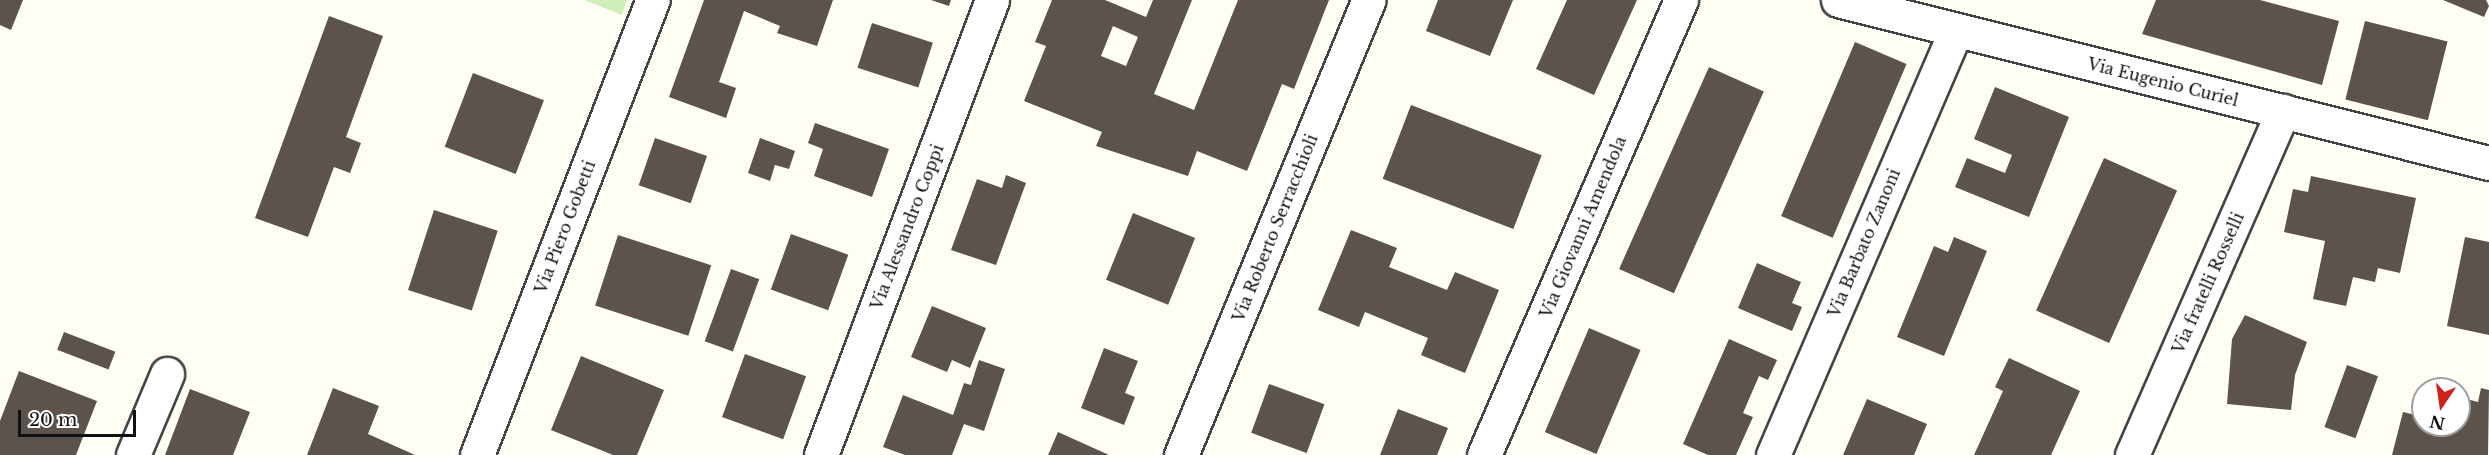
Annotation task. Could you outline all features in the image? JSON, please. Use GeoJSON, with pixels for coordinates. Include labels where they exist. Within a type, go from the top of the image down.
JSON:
{"type":"FeatureCollection","features":[{"type":"Feature","properties":{"kind":"street","name":"Via Piero Gobetti"},"geometry":{"type":"LineString","coordinates":[[477,455],[653,0]]}},
{"type":"Feature","properties":{"kind":"street","name":"Via Alessandro Coppi"},"geometry":{"type":"LineString","coordinates":[[821,455],[992,0]]}},
{"type":"Feature","properties":{"kind":"street","name":"Via Roberto Serracchioli"},"geometry":{"type":"LineString","coordinates":[[1181,455],[1369,0]]}},
{"type":"Feature","properties":{"kind":"street","name":"Via Giovanni Amendola"},"geometry":{"type":"LineString","coordinates":[[1484,455],[1681,0]]}},
{"type":"Feature","properties":{"kind":"street","name":"Via Eugenio Curiel"},"geometry":{"type":"LineString","coordinates":[[1838,0],[2489,163]]}},
{"type":"Feature","properties":{"kind":"street","name":"Via Barbato Zanoni"},"geometry":{"type":"LineString","coordinates":[[1773,455],[1956,31]]}},
{"type":"Feature","properties":{"kind":"street","name":"Via fratelli Rosselli"},"geometry":{"type":"LineString","coordinates":[[2132,455],[2283,111]]}},
{"type":"Feature","properties":{"kind":"street"},"geometry":{"type":"LineString","coordinates":[[134,455],[167,374]]}},
{"type":"Feature","properties":{"kind":"green space"},"geometry":{"type":"Polygon","coordinates":[[[584,0],[627,0],[622,15],[584,0]]]}},
{"type":"Feature","properties":{"kind":"building"},"geometry":{"type":"Polygon","coordinates":[[[0,0],[23,0],[11,30],[0,25],[0,0]]]}},
{"type":"Feature","properties":{"kind":"building"},"geometry":{"type":"Polygon","coordinates":[[[704,0],[833,0],[817,46],[777,33],[780,26],[744,11],[719,82],[736,88],[726,118],[669,97],[704,0]]]}},
{"type":"Feature","properties":{"kind":"building"},"geometry":{"type":"Polygon","coordinates":[[[931,0],[951,0],[949,6],[931,0]]]}},
{"type":"Feature","properties":{"kind":"building"},"geometry":{"type":"Polygon","coordinates":[[[1052,0],[1105,0],[1146,17],[1153,0],[1192,0],[1154,94],[1194,110],[1238,0],[1329,0],[1294,89],[1282,84],[1247,171],[1197,151],[1188,176],[1096,146],[1102,132],[1024,101],[1046,46],[1035,42],[1052,0]],[[1113,26],[1101,56],[1126,66],[1138,37],[1113,26]]]}},
{"type":"Feature","properties":{"kind":"building"},"geometry":{"type":"Polygon","coordinates":[[[1438,0],[1513,0],[1490,56],[1426,31],[1438,0]]]}},
{"type":"Feature","properties":{"kind":"building"},"geometry":{"type":"Polygon","coordinates":[[[1567,0],[1637,0],[1594,95],[1536,69],[1567,0]]]}},
{"type":"Feature","properties":{"kind":"building"},"geometry":{"type":"Polygon","coordinates":[[[2156,0],[2260,0],[2339,21],[2322,85],[2142,34],[2156,0]]]}},
{"type":"Feature","properties":{"kind":"building"},"geometry":{"type":"Polygon","coordinates":[[[2443,0],[2486,0],[2489,6],[2484,17],[2443,0]]]}},
{"type":"Feature","properties":{"kind":"building"},"geometry":{"type":"Polygon","coordinates":[[[329,16],[383,36],[346,137],[361,143],[350,173],[334,167],[308,237],[255,218],[329,16]]]}},
{"type":"Feature","properties":{"kind":"building"},"geometry":{"type":"Polygon","coordinates":[[[2365,21],[2447,42],[2428,120],[2345,100],[2365,21]]]}},
{"type":"Feature","properties":{"kind":"building"},"geometry":{"type":"Polygon","coordinates":[[[872,23],[933,43],[918,87],[857,68],[872,23]]]}},
{"type":"Feature","properties":{"kind":"building"},"geometry":{"type":"Polygon","coordinates":[[[1855,42],[1907,64],[1833,238],[1781,216],[1855,42]]]}},
{"type":"Feature","properties":{"kind":"building"},"geometry":{"type":"Polygon","coordinates":[[[1709,67],[1764,91],[1674,293],[1619,269],[1709,67]]]}},
{"type":"Feature","properties":{"kind":"building"},"geometry":{"type":"Polygon","coordinates":[[[473,73],[544,100],[516,174],[445,147],[473,73]]]}},
{"type":"Feature","properties":{"kind":"building"},"geometry":{"type":"Polygon","coordinates":[[[1995,87],[2069,117],[2029,217],[1955,187],[1967,158],[2005,173],[2012,155],[1974,139],[1995,87]]]}},
{"type":"Feature","properties":{"kind":"building"},"geometry":{"type":"Polygon","coordinates":[[[1411,105],[1542,155],[1513,229],[1383,179],[1411,105]]]}},
{"type":"Feature","properties":{"kind":"building"},"geometry":{"type":"Polygon","coordinates":[[[815,123],[889,149],[872,197],[814,176],[823,149],[808,143],[815,123]]]}},
{"type":"Feature","properties":{"kind":"building"},"geometry":{"type":"Polygon","coordinates":[[[655,138],[707,156],[691,203],[639,185],[655,138]]]}},
{"type":"Feature","properties":{"kind":"building"},"geometry":{"type":"Polygon","coordinates":[[[760,138],[795,151],[789,169],[775,165],[770,181],[748,173],[760,138]]]}},
{"type":"Feature","properties":{"kind":"building"},"geometry":{"type":"Polygon","coordinates":[[[2104,158],[2177,191],[2109,343],[2036,311],[2104,158]]]}},
{"type":"Feature","properties":{"kind":"building"},"geometry":{"type":"Polygon","coordinates":[[[1006,175],[1026,183],[996,265],[951,250],[977,179],[1002,188],[1006,175]]]}},
{"type":"Feature","properties":{"kind":"building"},"geometry":{"type":"Polygon","coordinates":[[[2311,176],[2416,198],[2400,273],[2378,268],[2375,282],[2353,277],[2346,306],[2313,299],[2325,241],[2284,232],[2293,189],[2308,192],[2311,176]]]}},
{"type":"Feature","properties":{"kind":"building"},"geometry":{"type":"Polygon","coordinates":[[[434,210],[498,231],[472,311],[408,290],[434,210]]]}},
{"type":"Feature","properties":{"kind":"building"},"geometry":{"type":"Polygon","coordinates":[[[1133,213],[1195,238],[1168,305],[1106,280],[1133,213]]]}},
{"type":"Feature","properties":{"kind":"building"},"geometry":{"type":"Polygon","coordinates":[[[1351,230],[1397,248],[1389,267],[1447,290],[1455,272],[1499,290],[1465,373],[1421,355],[1428,338],[1365,312],[1359,327],[1318,310],[1351,230]]]}},
{"type":"Feature","properties":{"kind":"building"},"geometry":{"type":"Polygon","coordinates":[[[791,234],[848,255],[828,310],[771,289],[791,234]]]}},
{"type":"Feature","properties":{"kind":"building"},"geometry":{"type":"Polygon","coordinates":[[[618,235],[711,265],[688,336],[595,305],[618,235]]]}},
{"type":"Feature","properties":{"kind":"building"},"geometry":{"type":"Polygon","coordinates":[[[1954,237],[1987,251],[1944,356],[1897,337],[1934,246],[1948,252],[1954,237]]]}},
{"type":"Feature","properties":{"kind":"building"},"geometry":{"type":"Polygon","coordinates":[[[2465,237],[2489,242],[2489,335],[2447,326],[2465,237]]]}},
{"type":"Feature","properties":{"kind":"building"},"geometry":{"type":"Polygon","coordinates":[[[1757,263],[1801,282],[1792,303],[1802,307],[1792,331],[1738,308],[1757,263]]]}},
{"type":"Feature","properties":{"kind":"building"},"geometry":{"type":"Polygon","coordinates":[[[731,269],[759,279],[733,352],[705,341],[731,269]]]}},
{"type":"Feature","properties":{"kind":"building"},"geometry":{"type":"Polygon","coordinates":[[[932,306],[986,328],[970,368],[952,360],[947,372],[911,357],[932,306]]]}},
{"type":"Feature","properties":{"kind":"building"},"geometry":{"type":"Polygon","coordinates":[[[2245,315],[2307,342],[2295,375],[2291,410],[2227,404],[2232,339],[2245,315]]]}},
{"type":"Feature","properties":{"kind":"building"},"geometry":{"type":"Polygon","coordinates":[[[1589,328],[1641,350],[1596,454],[1545,432],[1589,328]]]}},
{"type":"Feature","properties":{"kind":"building"},"geometry":{"type":"Polygon","coordinates":[[[64,332],[115,352],[109,369],[57,350],[64,332]]]}},
{"type":"Feature","properties":{"kind":"building"},"geometry":{"type":"Polygon","coordinates":[[[1729,339],[1777,360],[1768,380],[1759,376],[1743,413],[1753,417],[1736,455],[1708,455],[1683,444],[1729,339]]]}},
{"type":"Feature","properties":{"kind":"building"},"geometry":{"type":"Polygon","coordinates":[[[1104,348],[1138,361],[1125,393],[1135,397],[1124,425],[1081,408],[1104,348]]]}},
{"type":"Feature","properties":{"kind":"building"},"geometry":{"type":"Polygon","coordinates":[[[745,354],[806,376],[783,439],[722,417],[745,354]]]}},
{"type":"Feature","properties":{"kind":"building"},"geometry":{"type":"Polygon","coordinates":[[[581,356],[664,390],[637,455],[613,455],[551,430],[581,356]]]}},
{"type":"Feature","properties":{"kind":"building"},"geometry":{"type":"Polygon","coordinates":[[[2009,358],[2080,391],[2051,455],[1974,455],[2003,391],[1995,387],[2009,358]]]}},
{"type":"Feature","properties":{"kind":"building"},"geometry":{"type":"Polygon","coordinates":[[[979,360],[1005,369],[984,431],[964,424],[952,455],[905,455],[883,447],[903,395],[953,415],[964,383],[971,385],[979,360]]]}},
{"type":"Feature","properties":{"kind":"building"},"geometry":{"type":"Polygon","coordinates":[[[2347,365],[2378,376],[2355,438],[2324,427],[2347,365]]]}},
{"type":"Feature","properties":{"kind":"building"},"geometry":{"type":"Polygon","coordinates":[[[19,371],[97,401],[76,455],[0,455],[0,421],[19,371]]]}},
{"type":"Feature","properties":{"kind":"building"},"geometry":{"type":"Polygon","coordinates":[[[1269,384],[1324,404],[1307,453],[1251,433],[1269,384]]]}},
{"type":"Feature","properties":{"kind":"building"},"geometry":{"type":"Polygon","coordinates":[[[333,388],[379,406],[368,434],[415,455],[307,455],[333,388]]]}},
{"type":"Feature","properties":{"kind":"building"},"geometry":{"type":"Polygon","coordinates":[[[2481,388],[2489,390],[2488,455],[2392,455],[2403,412],[2411,414],[2411,437],[2471,437],[2471,400],[2478,402],[2481,388]]]}},
{"type":"Feature","properties":{"kind":"building"},"geometry":{"type":"Polygon","coordinates":[[[190,389],[250,412],[233,455],[165,455],[190,389]]]}},
{"type":"Feature","properties":{"kind":"building"},"geometry":{"type":"Polygon","coordinates":[[[1867,399],[1927,424],[1914,455],[1843,455],[1867,399]]]}},
{"type":"Feature","properties":{"kind":"building"},"geometry":{"type":"Polygon","coordinates":[[[1398,409],[1448,428],[1437,455],[1380,455],[1398,409]]]}},
{"type":"Feature","properties":{"kind":"building"},"geometry":{"type":"Polygon","coordinates":[[[1058,432],[1109,455],[1048,455],[1058,432]]]}}]}
